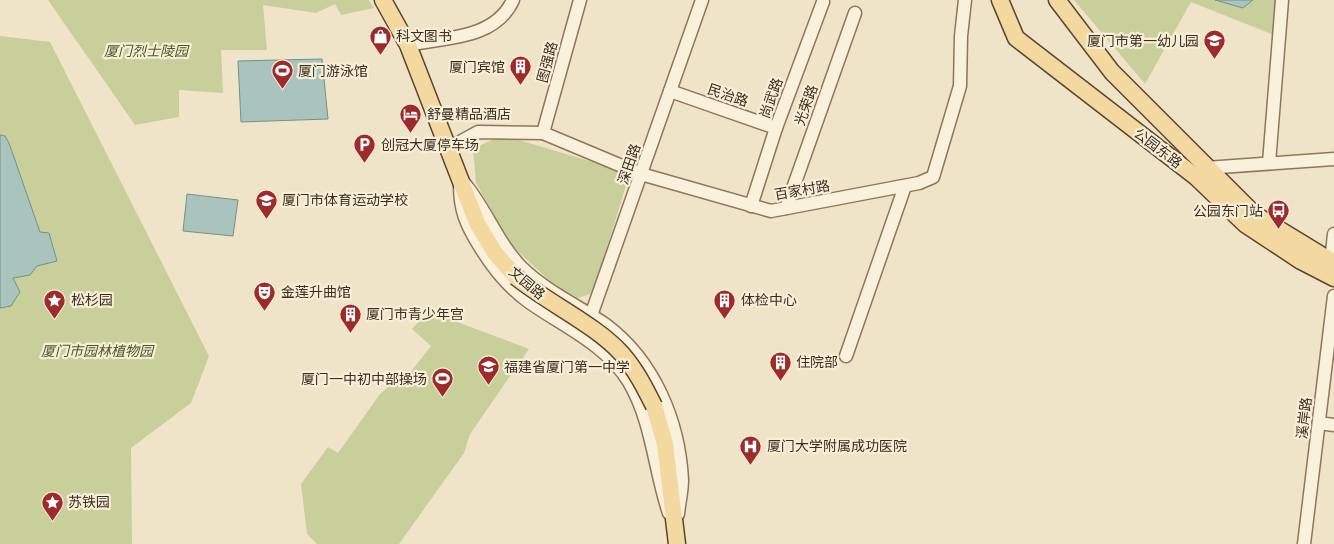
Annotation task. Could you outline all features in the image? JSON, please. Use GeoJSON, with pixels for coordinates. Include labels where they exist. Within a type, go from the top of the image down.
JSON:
{"type":"FeatureCollection","features":[{"type":"Feature","properties":{"kind":"main road","name":"文园路"},"geometry":{"type":"LineString","coordinates":[[383,0],[408,45],[477,223],[495,253],[516,278],[601,335],[622,353],[639,376],[654,406],[665,444],[676,539]]}},
{"type":"Feature","properties":{"kind":"main road","name":"公园东路"},"geometry":{"type":"LineString","coordinates":[[1000,0],[1016,38],[1196,177],[1246,224],[1301,261],[1334,278]]}},
{"type":"Feature","properties":{"kind":"main road","name":"公园东路"},"geometry":{"type":"LineString","coordinates":[[1057,0],[1112,72],[1254,214],[1333,262]]}},
{"type":"Feature","properties":{"kind":"street"},"geometry":{"type":"LineString","coordinates":[[408,45],[432,39],[462,37],[485,29],[510,8],[513,0]]}},
{"type":"Feature","properties":{"kind":"street","name":"图强路"},"geometry":{"type":"LineString","coordinates":[[544,133],[580,0]]}},
{"type":"Feature","properties":{"kind":"street","name":"深田路"},"geometry":{"type":"LineString","coordinates":[[583,338],[702,0]]}},
{"type":"Feature","properties":{"kind":"street","name":"百家村路"},"geometry":{"type":"LineString","coordinates":[[449,148],[478,132],[544,133],[641,174],[771,211],[920,183],[933,177],[949,129],[960,86],[961,36],[965,0]]}},
{"type":"Feature","properties":{"kind":"street"},"geometry":{"type":"LineString","coordinates":[[1269,163],[1282,0]]}},
{"type":"Feature","properties":{"kind":"street","name":"尚武路"},"geometry":{"type":"LineString","coordinates":[[751,206],[776,128],[824,2]]}},
{"type":"Feature","properties":{"kind":"street","name":"光荣路"},"geometry":{"type":"LineString","coordinates":[[786,208],[855,13]]}},
{"type":"Feature","properties":{"kind":"street","name":"民治路"},"geometry":{"type":"LineString","coordinates":[[670,91],[776,128]]}},
{"type":"Feature","properties":{"kind":"street"},"geometry":{"type":"LineString","coordinates":[[1206,168],[1334,159]]}},
{"type":"Feature","properties":{"kind":"street"},"geometry":{"type":"LineString","coordinates":[[459,176],[479,200],[504,247],[523,268],[630,346],[650,372],[665,403],[677,442],[682,481],[676,539]]}},
{"type":"Feature","properties":{"kind":"street"},"geometry":{"type":"LineString","coordinates":[[459,176],[460,207],[469,229],[487,260],[509,285],[528,301],[583,338],[614,362],[629,382],[643,412],[654,447],[659,483],[676,539]]}},
{"type":"Feature","properties":{"kind":"street"},"geometry":{"type":"LineString","coordinates":[[846,356],[905,186]]}},
{"type":"Feature","properties":{"kind":"street"},"geometry":{"type":"LineString","coordinates":[[1333,262],[1334,234]]}},
{"type":"Feature","properties":{"kind":"street","name":"溪岸路"},"geometry":{"type":"LineString","coordinates":[[1304,544],[1334,296]]}},
{"type":"Feature","properties":{"kind":"street"},"geometry":{"type":"LineString","coordinates":[[1319,423],[1334,425]]}},
{"type":"Feature","properties":{"kind":"green space","name":"厦门烈士陵园"},"geometry":{"type":"Polygon","coordinates":[[[48,0],[369,0],[374,8],[341,15],[335,4],[316,13],[263,5],[267,50],[221,50],[223,93],[179,90],[179,117],[135,125],[48,0]]]}},
{"type":"Feature","properties":{"kind":"green space"},"geometry":{"type":"Polygon","coordinates":[[[1074,0],[1277,0],[1274,35],[1191,2],[1145,84],[1074,0]]]}},
{"type":"Feature","properties":{"kind":"green space","name":"厦门市园林植物园"},"geometry":{"type":"Polygon","coordinates":[[[0,36],[50,42],[209,356],[191,403],[131,448],[132,544],[0,544],[0,36]]]}},
{"type":"Feature","properties":{"kind":"green space"},"geometry":{"type":"Polygon","coordinates":[[[502,135],[630,173],[593,293],[578,298],[554,285],[511,245],[476,183],[473,149],[502,135]]]}},
{"type":"Feature","properties":{"kind":"green space","name":"厦门一中初中部操场"},"geometry":{"type":"Polygon","coordinates":[[[428,311],[529,349],[470,434],[464,453],[399,544],[317,544],[307,534],[301,484],[328,447],[338,453],[380,394],[392,384],[406,378],[431,346],[412,329],[428,311]]]}},
{"type":"Feature","properties":{"kind":"water"},"geometry":{"type":"Polygon","coordinates":[[[1215,0],[1253,0],[1243,8],[1215,0]]]}},
{"type":"Feature","properties":{"kind":"water","name":"厦门游泳馆"},"geometry":{"type":"Polygon","coordinates":[[[322,59],[328,119],[241,122],[238,61],[322,59]]]}},
{"type":"Feature","properties":{"kind":"water"},"geometry":{"type":"Polygon","coordinates":[[[0,135],[5,136],[9,143],[40,232],[49,233],[57,261],[37,266],[30,275],[13,278],[20,292],[11,306],[0,308],[0,135]]]}},
{"type":"Feature","properties":{"kind":"water"},"geometry":{"type":"Polygon","coordinates":[[[187,194],[238,200],[233,236],[183,231],[187,194]]]}},
{"type":"Feature","properties":{"kind":"place","name":"科文图书"},"geometry":{"type":"Point","coordinates":[380,55]}},
{"type":"Feature","properties":{"kind":"place","name":"厦门市第一幼儿园"},"geometry":{"type":"Point","coordinates":[1215,60]}},
{"type":"Feature","properties":{"kind":"place","name":"厦门宾馆"},"geometry":{"type":"Point","coordinates":[521,86]}},
{"type":"Feature","properties":{"kind":"place","name":"厦门游泳馆"},"geometry":{"type":"Point","coordinates":[282,90]}},
{"type":"Feature","properties":{"kind":"place","name":"舒曼精品酒店"},"geometry":{"type":"Point","coordinates":[411,133]}},
{"type":"Feature","properties":{"kind":"place","name":"创冠大厦停车场"},"geometry":{"type":"Point","coordinates":[365,164]}},
{"type":"Feature","properties":{"kind":"place","name":"厦门市体育运动学校"},"geometry":{"type":"Point","coordinates":[266,219]}},
{"type":"Feature","properties":{"kind":"place","name":"公园东门站"},"geometry":{"type":"Point","coordinates":[1279,230]}},
{"type":"Feature","properties":{"kind":"place","name":"金莲升曲馆"},"geometry":{"type":"Point","coordinates":[265,311]}},
{"type":"Feature","properties":{"kind":"place","name":"松杉园"},"geometry":{"type":"Point","coordinates":[55,319]}},
{"type":"Feature","properties":{"kind":"place","name":"体检中心"},"geometry":{"type":"Point","coordinates":[725,319]}},
{"type":"Feature","properties":{"kind":"place","name":"厦门市青少年宫"},"geometry":{"type":"Point","coordinates":[350,333]}},
{"type":"Feature","properties":{"kind":"place","name":"住院部"},"geometry":{"type":"Point","coordinates":[780,381]}},
{"type":"Feature","properties":{"kind":"place","name":"福建省厦门第一中学"},"geometry":{"type":"Point","coordinates":[488,386]}},
{"type":"Feature","properties":{"kind":"place","name":"厦门一中初中部操场"},"geometry":{"type":"Point","coordinates":[443,398]}},
{"type":"Feature","properties":{"kind":"place","name":"厦门大学附属成功医院"},"geometry":{"type":"Point","coordinates":[751,465]}},
{"type":"Feature","properties":{"kind":"place","name":"苏铁园"},"geometry":{"type":"Point","coordinates":[52,521]}}]}
